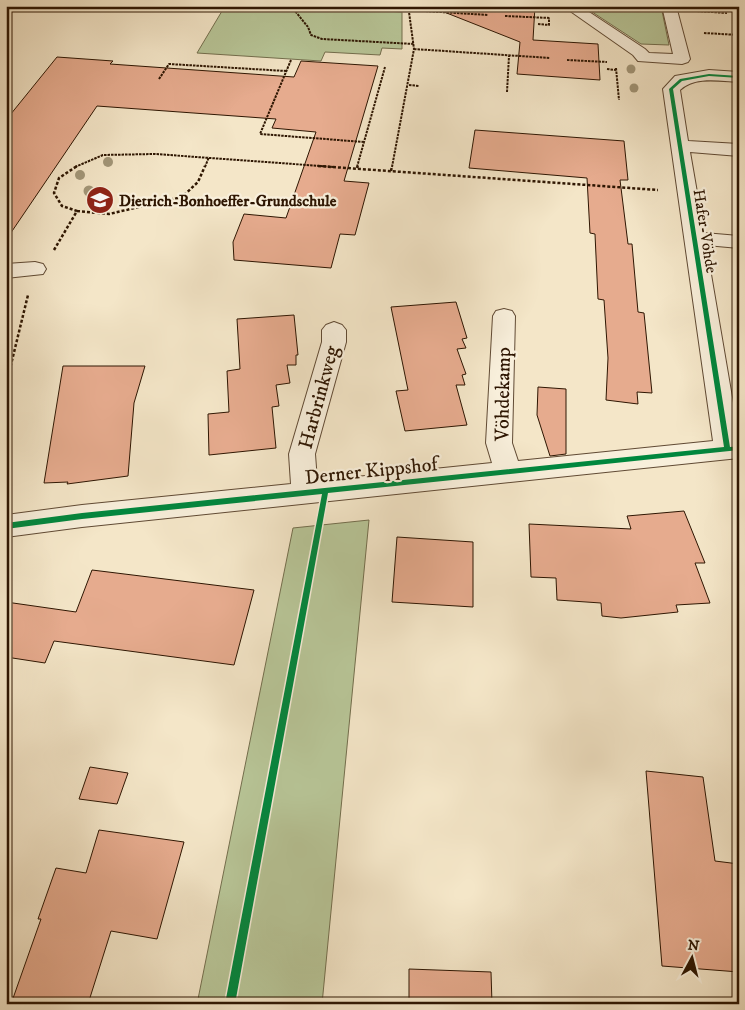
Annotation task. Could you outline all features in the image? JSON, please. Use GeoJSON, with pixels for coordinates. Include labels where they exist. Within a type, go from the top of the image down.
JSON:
{"type":"FeatureCollection","features":[{"type":"Feature","properties":{"kind":"street"},"geometry":{"type":"LineString","coordinates":[[570,6],[639,52],[644,58],[682,59],[669,6]]}},
{"type":"Feature","properties":{"kind":"street","name":"Hafer-Vöhde"},"geometry":{"type":"LineString","coordinates":[[733,449],[693,238],[671,89],[680,80],[709,75],[739,77]]}},
{"type":"Feature","properties":{"kind":"street"},"geometry":{"type":"LineString","coordinates":[[680,146],[739,150]]}},
{"type":"Feature","properties":{"kind":"street"},"geometry":{"type":"LineString","coordinates":[[693,238],[739,242]]}},
{"type":"Feature","properties":{"kind":"street"},"geometry":{"type":"LineString","coordinates":[[6,271],[35,269]]}},
{"type":"Feature","properties":{"kind":"street","name":"Vöhdekamp"},"geometry":{"type":"LineString","coordinates":[[504,316],[499,443],[508,471]]}},
{"type":"Feature","properties":{"kind":"street","name":"Harbrinkweg"},"geometry":{"type":"LineString","coordinates":[[305,494],[302,454],[334,342],[334,330]]}},
{"type":"Feature","properties":{"kind":"street","name":"Derner Kippshof"},"geometry":{"type":"LineString","coordinates":[[6,526],[82,516],[733,449]]}},
{"type":"Feature","properties":{"kind":"path"},"geometry":{"type":"LineString","coordinates":[[291,6],[308,27],[310,35],[322,39],[414,44]]}},
{"type":"Feature","properties":{"kind":"path"},"geometry":{"type":"LineString","coordinates":[[391,171],[409,85],[414,49],[409,11],[488,15]]}},
{"type":"Feature","properties":{"kind":"path"},"geometry":{"type":"LineString","coordinates":[[538,24],[549,25],[548,18]]}},
{"type":"Feature","properties":{"kind":"path"},"geometry":{"type":"LineString","coordinates":[[676,31],[739,34]]}},
{"type":"Feature","properties":{"kind":"path"},"geometry":{"type":"LineString","coordinates":[[414,49],[550,58]]}},
{"type":"Feature","properties":{"kind":"path"},"geometry":{"type":"LineString","coordinates":[[507,92],[510,56]]}},
{"type":"Feature","properties":{"kind":"path"},"geometry":{"type":"LineString","coordinates":[[291,60],[260,134],[364,142]]}},
{"type":"Feature","properties":{"kind":"path"},"geometry":{"type":"LineString","coordinates":[[616,62],[619,100]]}},
{"type":"Feature","properties":{"kind":"path"},"geometry":{"type":"LineString","coordinates":[[159,79],[169,64],[286,71]]}},
{"type":"Feature","properties":{"kind":"path"},"geometry":{"type":"LineString","coordinates":[[357,168],[384,67]]}},
{"type":"Feature","properties":{"kind":"path"},"geometry":{"type":"LineString","coordinates":[[607,69],[616,70]]}},
{"type":"Feature","properties":{"kind":"path"},"geometry":{"type":"LineString","coordinates":[[409,85],[419,86]]}},
{"type":"Feature","properties":{"kind":"path"},"geometry":{"type":"LineString","coordinates":[[209,157],[198,182],[182,197],[109,214],[77,211],[62,206],[54,193],[59,178],[78,165],[103,155],[155,154],[209,157],[686,192]]}},
{"type":"Feature","properties":{"kind":"path"},"geometry":{"type":"LineString","coordinates":[[6,387],[14,348],[35,269],[51,256],[77,211]]}},
{"type":"Feature","properties":{"kind":"green space"},"geometry":{"type":"Polygon","coordinates":[[[225,6],[301,6],[402,12],[402,49],[382,48],[380,55],[325,52],[321,61],[197,53],[225,6]]]}},
{"type":"Feature","properties":{"kind":"green space"},"geometry":{"type":"Polygon","coordinates":[[[583,6],[661,6],[669,45],[641,44],[583,6]]]}},
{"type":"Feature","properties":{"kind":"green space"},"geometry":{"type":"Polygon","coordinates":[[[369,520],[322,1004],[197,1004],[293,528],[369,520]]]}},
{"type":"Feature","properties":{"kind":"building"},"geometry":{"type":"Polygon","coordinates":[[[435,6],[535,6],[533,40],[598,44],[600,80],[517,74],[520,42],[434,8],[435,6]]]}},
{"type":"Feature","properties":{"kind":"building"},"geometry":{"type":"Polygon","coordinates":[[[57,57],[113,61],[110,64],[294,77],[301,61],[378,66],[344,181],[369,183],[355,235],[340,234],[331,268],[234,260],[233,242],[244,214],[286,218],[316,132],[272,128],[276,119],[97,106],[6,240],[6,120],[57,57]]]}},
{"type":"Feature","properties":{"kind":"building"},"geometry":{"type":"Polygon","coordinates":[[[475,130],[624,141],[628,180],[620,180],[628,244],[632,244],[638,312],[644,313],[652,393],[637,392],[638,404],[606,400],[608,358],[604,300],[598,299],[595,234],[590,233],[587,178],[469,168],[475,130]]]}},
{"type":"Feature","properties":{"kind":"building"},"geometry":{"type":"Polygon","coordinates":[[[456,302],[467,338],[462,339],[466,348],[457,349],[466,374],[462,375],[465,385],[456,385],[467,425],[405,431],[396,391],[408,390],[391,307],[456,302]]]}},
{"type":"Feature","properties":{"kind":"building"},"geometry":{"type":"Polygon","coordinates":[[[294,315],[298,355],[296,355],[296,365],[287,365],[290,383],[276,385],[279,406],[272,407],[276,448],[209,455],[208,414],[229,412],[227,371],[240,369],[237,319],[294,315]]]}},
{"type":"Feature","properties":{"kind":"building"},"geometry":{"type":"Polygon","coordinates":[[[63,366],[145,366],[134,403],[128,476],[67,484],[68,482],[44,483],[63,366]]]}},
{"type":"Feature","properties":{"kind":"building"},"geometry":{"type":"Polygon","coordinates":[[[538,387],[566,389],[566,454],[550,456],[537,415],[538,387]]]}},
{"type":"Feature","properties":{"kind":"building"},"geometry":{"type":"Polygon","coordinates":[[[684,511],[705,563],[695,563],[710,603],[676,605],[678,612],[621,618],[602,616],[601,603],[557,600],[556,578],[531,577],[529,524],[631,529],[627,516],[684,511]]]}},
{"type":"Feature","properties":{"kind":"building"},"geometry":{"type":"Polygon","coordinates":[[[397,537],[473,542],[473,607],[392,602],[397,537]]]}},
{"type":"Feature","properties":{"kind":"building"},"geometry":{"type":"Polygon","coordinates":[[[92,570],[254,590],[234,665],[54,641],[45,663],[6,657],[6,602],[76,612],[92,570]]]}},
{"type":"Feature","properties":{"kind":"building"},"geometry":{"type":"Polygon","coordinates":[[[90,767],[128,773],[117,804],[79,799],[90,767]]]}},
{"type":"Feature","properties":{"kind":"building"},"geometry":{"type":"Polygon","coordinates":[[[646,771],[703,777],[715,861],[739,864],[739,972],[662,966],[646,771]]]}},
{"type":"Feature","properties":{"kind":"building"},"geometry":{"type":"Polygon","coordinates":[[[99,830],[184,842],[157,939],[111,931],[88,1004],[11,1004],[41,919],[38,919],[56,868],[86,873],[99,830]]]}},
{"type":"Feature","properties":{"kind":"building"},"geometry":{"type":"Polygon","coordinates":[[[409,969],[491,972],[492,1004],[409,1004],[409,969]]]}},
{"type":"Feature","properties":{"kind":"cycle path"},"geometry":{"type":"LineString","coordinates":[[727,449],[671,89],[681,80],[709,75],[739,77]]}},
{"type":"Feature","properties":{"kind":"cycle path"},"geometry":{"type":"LineString","coordinates":[[6,526],[82,516],[739,448]]}},
{"type":"Feature","properties":{"kind":"cycle path"},"geometry":{"type":"LineString","coordinates":[[230,1004],[325,492]]}},
{"type":"Feature","properties":{"kind":"place","name":"Dietrich-Bonhoeffer-Grundschule"},"geometry":{"type":"Point","coordinates":[100,200]}}]}
